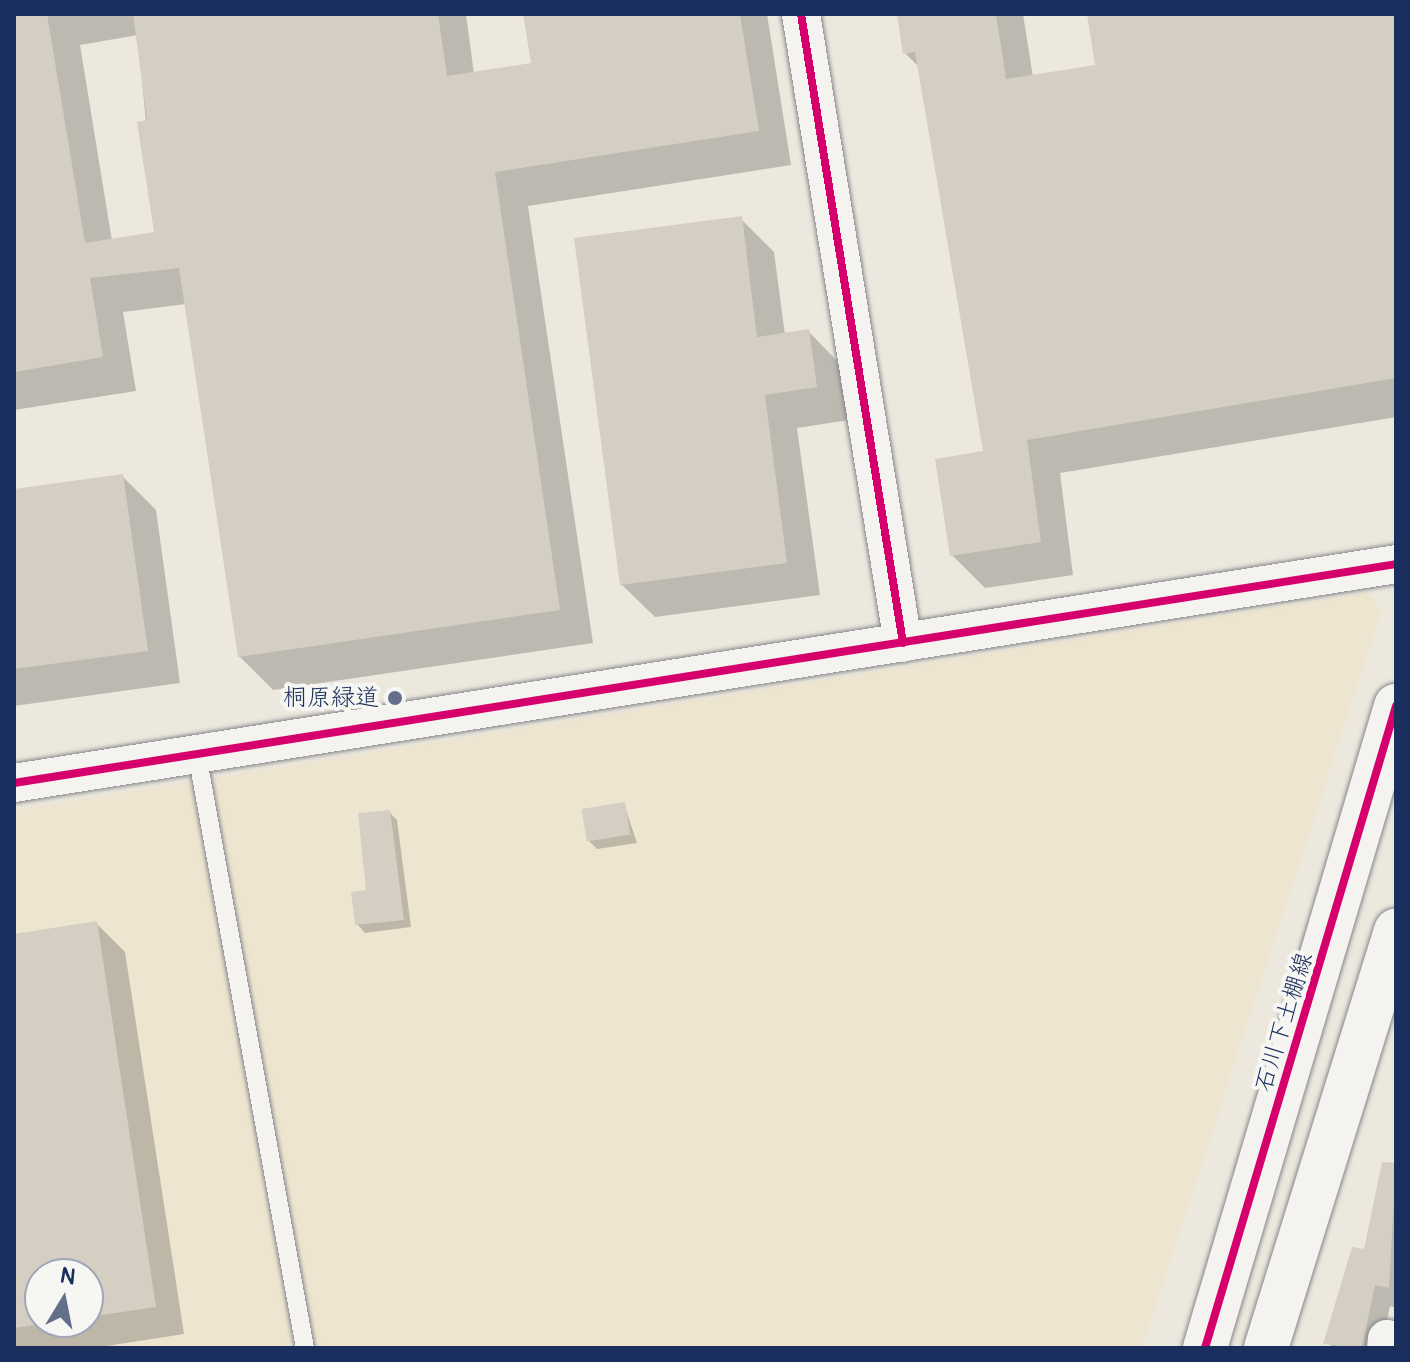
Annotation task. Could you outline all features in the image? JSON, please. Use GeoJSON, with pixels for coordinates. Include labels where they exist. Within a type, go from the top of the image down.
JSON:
{"type":"FeatureCollection","features":[{"type":"Feature","properties":{"kind":"street"},"geometry":{"type":"LineString","coordinates":[[801,14],[903,643]]}},
{"type":"Feature","properties":{"kind":"street"},"geometry":{"type":"LineString","coordinates":[[14,783],[1396,564]]}},
{"type":"Feature","properties":{"kind":"street","name":"石川下土棚線"},"geometry":{"type":"LineString","coordinates":[[1205,1348],[1396,706]]}},
{"type":"Feature","properties":{"kind":"street"},"geometry":{"type":"LineString","coordinates":[[1266,1348],[1396,931]]}},
{"type":"Feature","properties":{"kind":"street"},"geometry":{"type":"LineString","coordinates":[[1386,1348],[1387,1339],[1396,1341]]}},
{"type":"Feature","properties":{"kind":"lane"},"geometry":{"type":"LineString","coordinates":[[197,754],[305,1348]]}},
{"type":"Feature","properties":{"kind":"shaded area"},"geometry":{"type":"Polygon","coordinates":[[[1369,592],[1381,613],[1142,1348],[14,1348],[14,810],[1369,592]]]}},
{"type":"Feature","properties":{"kind":"building"},"geometry":{"type":"Polygon","coordinates":[[[14,14],[47,14],[85,243],[154,232],[137,122],[147,120],[133,14],[438,14],[447,76],[531,63],[523,14],[740,14],[759,131],[495,172],[560,610],[238,657],[179,268],[90,278],[103,357],[14,372],[14,14]]]}},
{"type":"Feature","properties":{"kind":"building"},"geometry":{"type":"Polygon","coordinates":[[[897,14],[996,14],[1006,79],[1095,65],[1087,14],[1396,14],[1396,378],[1027,440],[1041,542],[950,556],[935,459],[983,451],[915,52],[903,54],[897,14]]]}},
{"type":"Feature","properties":{"kind":"building"},"geometry":{"type":"Polygon","coordinates":[[[742,216],[757,337],[809,329],[817,387],[765,395],[787,563],[620,585],[574,238],[742,216]]]}},
{"type":"Feature","properties":{"kind":"building"},"geometry":{"type":"Polygon","coordinates":[[[123,474],[148,651],[14,669],[14,489],[123,474]]]}},
{"type":"Feature","properties":{"kind":"building"},"geometry":{"type":"Polygon","coordinates":[[[625,802],[630,835],[587,841],[582,809],[625,802]]]}},
{"type":"Feature","properties":{"kind":"building"},"geometry":{"type":"Polygon","coordinates":[[[390,810],[404,920],[355,925],[351,892],[366,890],[358,813],[390,810]]]}},
{"type":"Feature","properties":{"kind":"building"},"geometry":{"type":"Polygon","coordinates":[[[97,921],[156,1307],[104,1315],[104,1258],[24,1258],[24,1326],[14,1328],[14,934],[97,921]]]}},
{"type":"Feature","properties":{"kind":"building"},"geometry":{"type":"Polygon","coordinates":[[[1382,1162],[1396,1163],[1389,1288],[1375,1285],[1362,1348],[1323,1344],[1352,1247],[1364,1249],[1382,1162]]]}},
{"type":"Feature","properties":{"kind":"cycle path"},"geometry":{"type":"LineString","coordinates":[[801,14],[903,643]]}},
{"type":"Feature","properties":{"kind":"cycle path"},"geometry":{"type":"LineString","coordinates":[[14,783],[1396,564]]}},
{"type":"Feature","properties":{"kind":"cycle path"},"geometry":{"type":"LineString","coordinates":[[1205,1348],[1396,706]]}},
{"type":"Feature","properties":{"kind":"place","name":"桐原緑道"},"geometry":{"type":"Point","coordinates":[395,698]}}]}
